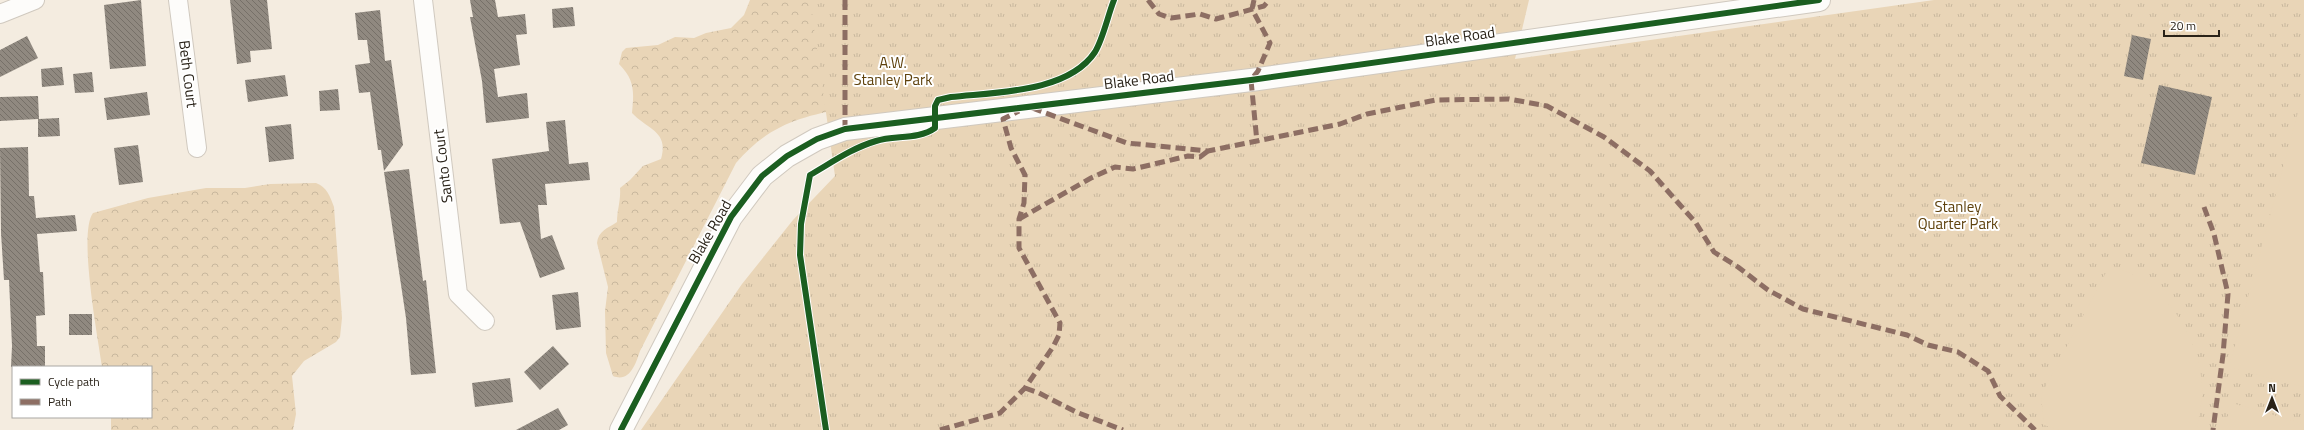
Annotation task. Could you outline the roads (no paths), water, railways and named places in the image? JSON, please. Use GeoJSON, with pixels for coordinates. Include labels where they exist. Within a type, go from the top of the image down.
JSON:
{"type":"FeatureCollection","features":[{"type":"Feature","properties":{"kind":"street"},"geometry":{"type":"LineString","coordinates":[[0,14],[35,0]]}},
{"type":"Feature","properties":{"kind":"street","name":"Beth Court"},"geometry":{"type":"LineString","coordinates":[[178,0],[197,148]]}},
{"type":"Feature","properties":{"kind":"street","name":"Santo Court"},"geometry":{"type":"LineString","coordinates":[[423,0],[458,294],[485,321]]}},
{"type":"Feature","properties":{"kind":"street","name":"Blake Road"},"geometry":{"type":"LineString","coordinates":[[621,430],[731,217],[762,176],[788,156],[817,139],[846,129],[1251,80],[1780,3],[1819,0]]}},
{"type":"Feature","properties":{"kind":"park label","name":"A.W. Stanley Park"},"geometry":{"type":"Point","coordinates":[893,72]}},
{"type":"Feature","properties":{"kind":"park label","name":"Stanley Quarter Park"},"geometry":{"type":"Point","coordinates":[1958,216]}}]}
